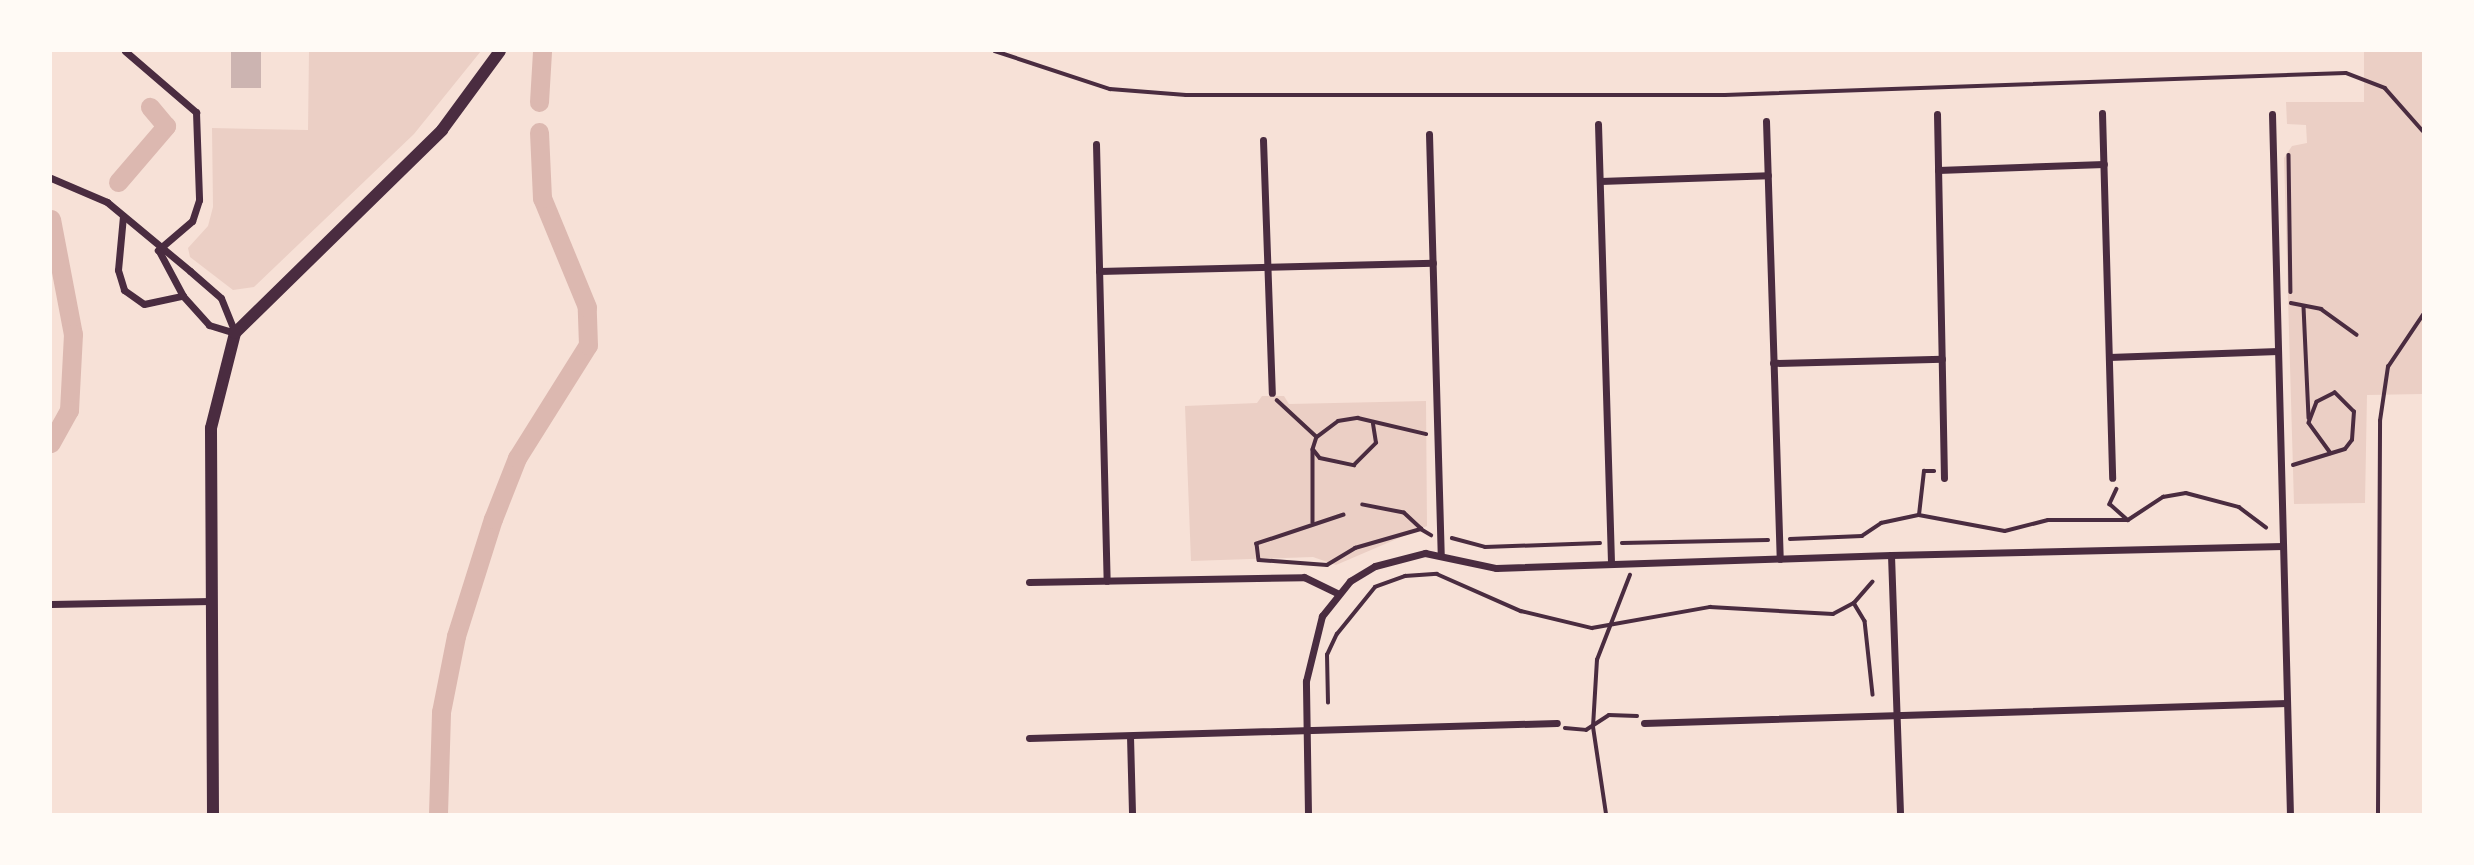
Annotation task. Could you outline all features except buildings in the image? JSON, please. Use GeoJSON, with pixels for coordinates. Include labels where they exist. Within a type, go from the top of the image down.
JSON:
{"type":"FeatureCollection","features":[{"type":"Feature","properties":{"kind":"street"},"geometry":{"type":"LineString","coordinates":[[125,51],[196,112],[199,200],[192,221],[158,250]]}},
{"type":"Feature","properties":{"kind":"street"},"geometry":{"type":"LineString","coordinates":[[213,814],[211,428],[234,333],[442,130],[499,51]]}},
{"type":"Feature","properties":{"kind":"street"},"geometry":{"type":"LineString","coordinates":[[2102,113],[2112,478]]}},
{"type":"Feature","properties":{"kind":"street"},"geometry":{"type":"LineString","coordinates":[[1937,114],[1944,474]]}},
{"type":"Feature","properties":{"kind":"street"},"geometry":{"type":"LineString","coordinates":[[2272,114],[2290,814]]}},
{"type":"Feature","properties":{"kind":"street"},"geometry":{"type":"LineString","coordinates":[[1766,121],[1780,559]]}},
{"type":"Feature","properties":{"kind":"street"},"geometry":{"type":"LineString","coordinates":[[1598,124],[1611,563]]}},
{"type":"Feature","properties":{"kind":"street"},"geometry":{"type":"LineString","coordinates":[[1429,134],[1441,554]]}},
{"type":"Feature","properties":{"kind":"street"},"geometry":{"type":"LineString","coordinates":[[1263,141],[1272,393]]}},
{"type":"Feature","properties":{"kind":"street"},"geometry":{"type":"LineString","coordinates":[[1096,144],[1107,580]]}},
{"type":"Feature","properties":{"kind":"street"},"geometry":{"type":"LineString","coordinates":[[1938,170],[2104,164]]}},
{"type":"Feature","properties":{"kind":"street"},"geometry":{"type":"LineString","coordinates":[[1600,181],[1768,175]]}},
{"type":"Feature","properties":{"kind":"street"},"geometry":{"type":"LineString","coordinates":[[51,178],[76,184],[123,216],[158,250],[190,271],[221,298],[234,333]]}},
{"type":"Feature","properties":{"kind":"street"},"geometry":{"type":"LineString","coordinates":[[123,216],[118,270],[124,290],[144,304],[183,296]]}},
{"type":"Feature","properties":{"kind":"street"},"geometry":{"type":"LineString","coordinates":[[158,250],[183,296],[209,325],[234,333]]}},
{"type":"Feature","properties":{"kind":"street"},"geometry":{"type":"LineString","coordinates":[[1099,271],[1433,263]]}},
{"type":"Feature","properties":{"kind":"street"},"geometry":{"type":"LineString","coordinates":[[2109,357],[2278,351]]}},
{"type":"Feature","properties":{"kind":"street"},"geometry":{"type":"LineString","coordinates":[[1773,363],[1942,359]]}},
{"type":"Feature","properties":{"kind":"street"},"geometry":{"type":"LineString","coordinates":[[1308,814],[1308,659],[1337,593],[1387,560],[1441,554],[1496,568],[2283,546]]}},
{"type":"Feature","properties":{"kind":"street"},"geometry":{"type":"LineString","coordinates":[[1891,555],[1900,814]]}},
{"type":"Feature","properties":{"kind":"street"},"geometry":{"type":"LineString","coordinates":[[1029,582],[1304,577],[1337,593]]}},
{"type":"Feature","properties":{"kind":"street"},"geometry":{"type":"LineString","coordinates":[[51,604],[211,601]]}},
{"type":"Feature","properties":{"kind":"street"},"geometry":{"type":"LineString","coordinates":[[1644,723],[1897,719],[2287,704]]}},
{"type":"Feature","properties":{"kind":"street"},"geometry":{"type":"LineString","coordinates":[[1029,738],[1557,723]]}},
{"type":"Feature","properties":{"kind":"street"},"geometry":{"type":"LineString","coordinates":[[1129,736],[1132,814]]}},
{"type":"Feature","properties":{"kind":"path"},"geometry":{"type":"LineString","coordinates":[[995,51],[1110,89],[1186,95],[1726,95],[2362,75],[2385,88],[2423,131]]}},
{"type":"Feature","properties":{"kind":"path"},"geometry":{"type":"LineString","coordinates":[[2289,155],[2291,307],[2321,309],[2357,335]]}},
{"type":"Feature","properties":{"kind":"path"},"geometry":{"type":"LineString","coordinates":[[2304,307],[2309,423],[2331,453]]}},
{"type":"Feature","properties":{"kind":"path"},"geometry":{"type":"LineString","coordinates":[[2378,814],[2383,396],[2388,367],[2423,315]]}},
{"type":"Feature","properties":{"kind":"path"},"geometry":{"type":"LineString","coordinates":[[1272,393],[1317,437]]}},
{"type":"Feature","properties":{"kind":"path"},"geometry":{"type":"LineString","coordinates":[[2281,470],[2331,453],[2352,440],[2355,425],[2348,400],[2325,394],[2309,423]]}},
{"type":"Feature","properties":{"kind":"path"},"geometry":{"type":"LineString","coordinates":[[1313,522],[1312,449],[1317,437],[1338,421],[1438,434]]}},
{"type":"Feature","properties":{"kind":"path"},"geometry":{"type":"LineString","coordinates":[[1312,449],[1342,465],[1364,461],[1376,443],[1373,424]]}},
{"type":"Feature","properties":{"kind":"path"},"geometry":{"type":"LineString","coordinates":[[1919,515],[1924,471],[1944,474]]}},
{"type":"Feature","properties":{"kind":"path"},"geometry":{"type":"LineString","coordinates":[[2112,478],[2122,485],[2110,504],[2128,520]]}},
{"type":"Feature","properties":{"kind":"path"},"geometry":{"type":"LineString","coordinates":[[1779,540],[1863,536],[1881,523],[1919,515],[2005,531],[2048,520],[2128,520],[2163,497],[2186,493],[2239,507],[2266,527]]}},
{"type":"Feature","properties":{"kind":"path"},"geometry":{"type":"LineString","coordinates":[[1344,515],[1313,522],[1257,544],[1259,560],[1327,565],[1355,548],[1421,529],[1404,513],[1363,505]]}},
{"type":"Feature","properties":{"kind":"path"},"geometry":{"type":"LineString","coordinates":[[1606,814],[1592,727],[1597,660],[1616,621],[1633,563]]}},
{"type":"Feature","properties":{"kind":"path"},"geometry":{"type":"LineString","coordinates":[[1328,703],[1327,655],[1337,634],[1375,587],[1405,576],[1437,574],[1521,611],[1592,628],[1616,621],[1710,607],[1833,614],[1854,603],[1872,582]]}},
{"type":"Feature","properties":{"kind":"path"},"geometry":{"type":"LineString","coordinates":[[1854,603],[1865,621],[1873,695]]}},
{"type":"Feature","properties":{"kind":"path"},"geometry":{"type":"LineString","coordinates":[[1557,723],[1570,730],[1592,727],[1609,715],[1634,712],[1644,723]]}},
{"type":"Feature","properties":{"kind":"shaded area"},"geometry":{"type":"Polygon","coordinates":[[[309,51],[481,51],[414,134],[254,287],[233,290],[190,257],[188,248],[208,226],[213,207],[212,128],[308,130],[309,51]]]}},
{"type":"Feature","properties":{"kind":"shaded area"},"geometry":{"type":"Polygon","coordinates":[[[2364,51],[2423,51],[2423,394],[2367,395],[2365,503],[2294,504],[2284,158],[2292,146],[2307,143],[2306,125],[2287,124],[2286,102],[2364,102],[2364,51]]]}},
{"type":"Feature","properties":{"kind":"shaded area"},"geometry":{"type":"Polygon","coordinates":[[[1262,396],[1284,396],[1289,404],[1426,401],[1427,526],[1336,565],[1313,557],[1191,561],[1185,406],[1257,403],[1262,396]]]}},
{"type":"Feature","properties":{"kind":"waterway"},"geometry":{"type":"LineString","coordinates":[[539,102],[542,51]]}},
{"type":"Feature","properties":{"kind":"waterway"},"geometry":{"type":"LineString","coordinates":[[118,182],[166,126],[150,107]]}},
{"type":"Feature","properties":{"kind":"waterway"},"geometry":{"type":"LineString","coordinates":[[438,814],[441,712],[456,636],[493,519],[517,458],[588,345],[587,307],[542,198],[539,132]]}},
{"type":"Feature","properties":{"kind":"waterway"},"geometry":{"type":"LineString","coordinates":[[51,219],[73,334],[69,410],[51,443]]}}]}
